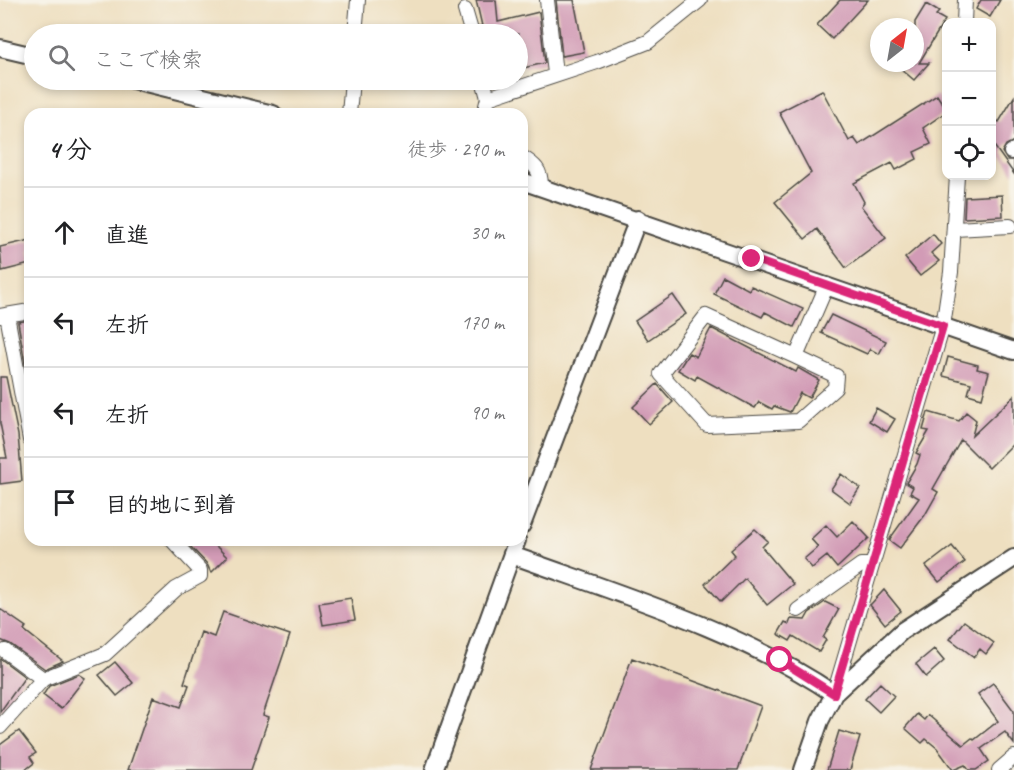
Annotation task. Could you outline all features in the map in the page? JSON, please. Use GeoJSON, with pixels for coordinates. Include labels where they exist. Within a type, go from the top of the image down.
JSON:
{"type":"FeatureCollection","features":[{"type":"Feature","properties":{"kind":"street"},"geometry":{"type":"LineString","coordinates":[[357,24],[358,0]]}},
{"type":"Feature","properties":{"kind":"street"},"geometry":{"type":"LineString","coordinates":[[547,0],[555,74]]}},
{"type":"Feature","properties":{"kind":"street"},"geometry":{"type":"LineString","coordinates":[[528,84],[597,62],[648,42],[700,0]]}},
{"type":"Feature","properties":{"kind":"street"},"geometry":{"type":"LineString","coordinates":[[964,18],[965,0]]}},
{"type":"Feature","properties":{"kind":"street"},"geometry":{"type":"LineString","coordinates":[[465,10],[469,24]]}},
{"type":"Feature","properties":{"kind":"street"},"geometry":{"type":"LineString","coordinates":[[0,48],[24,54]]}},
{"type":"Feature","properties":{"kind":"street"},"geometry":{"type":"LineString","coordinates":[[174,90],[248,108]]}},
{"type":"Feature","properties":{"kind":"street"},"geometry":{"type":"LineString","coordinates":[[350,108],[351,90]]}},
{"type":"Feature","properties":{"kind":"street"},"geometry":{"type":"LineString","coordinates":[[486,90],[488,98],[486,108]]}},
{"type":"Feature","properties":{"kind":"street"},"geometry":{"type":"LineString","coordinates":[[488,98],[510,90]]}},
{"type":"Feature","properties":{"kind":"street"},"geometry":{"type":"LineString","coordinates":[[528,161],[541,174],[541,186]]}},
{"type":"Feature","properties":{"kind":"street"},"geometry":{"type":"LineString","coordinates":[[803,770],[820,721],[834,694],[943,326],[955,229],[957,180]]}},
{"type":"Feature","properties":{"kind":"street"},"geometry":{"type":"LineString","coordinates":[[528,183],[1014,351]]}},
{"type":"Feature","properties":{"kind":"street"},"geometry":{"type":"LineString","coordinates":[[528,509],[638,219]]}},
{"type":"Feature","properties":{"kind":"street"},"geometry":{"type":"LineString","coordinates":[[955,229],[1010,226]]}},
{"type":"Feature","properties":{"kind":"street"},"geometry":{"type":"LineString","coordinates":[[796,357],[827,285]]}},
{"type":"Feature","properties":{"kind":"street"},"geometry":{"type":"LineString","coordinates":[[24,312],[3,315],[24,412]]}},
{"type":"Feature","properties":{"kind":"street"},"geometry":{"type":"LineString","coordinates":[[706,316],[796,357],[836,376],[835,388],[798,422],[707,425],[661,374],[706,316]]}},
{"type":"Feature","properties":{"kind":"street"},"geometry":{"type":"LineString","coordinates":[[0,727],[43,680],[105,654],[176,589],[200,576],[200,570],[178,546]]}},
{"type":"Feature","properties":{"kind":"street"},"geometry":{"type":"LineString","coordinates":[[434,770],[514,547],[617,593],[780,660],[834,694]]}},
{"type":"Feature","properties":{"kind":"street"},"geometry":{"type":"LineString","coordinates":[[834,694],[902,631],[1014,558]]}},
{"type":"Feature","properties":{"kind":"street"},"geometry":{"type":"LineString","coordinates":[[798,610],[861,565],[871,565]]}},
{"type":"Feature","properties":{"kind":"street"},"geometry":{"type":"LineString","coordinates":[[5,651],[43,680]]}},
{"type":"Feature","properties":{"kind":"street"},"geometry":{"type":"LineString","coordinates":[[999,770],[1014,757]]}},
{"type":"Feature","properties":{"kind":"building"},"geometry":{"type":"Polygon","coordinates":[[[476,0],[496,0],[498,22],[539,12],[545,63],[528,67],[528,24],[482,24],[476,0]]]}},
{"type":"Feature","properties":{"kind":"building"},"geometry":{"type":"Polygon","coordinates":[[[556,0],[574,0],[584,52],[562,56],[556,0]]]}},
{"type":"Feature","properties":{"kind":"building"},"geometry":{"type":"Polygon","coordinates":[[[840,0],[868,0],[832,39],[817,25],[840,0]]]}},
{"type":"Feature","properties":{"kind":"building"},"geometry":{"type":"Polygon","coordinates":[[[981,0],[1000,0],[990,17],[976,9],[981,0]]]}},
{"type":"Feature","properties":{"kind":"building"},"geometry":{"type":"Polygon","coordinates":[[[926,4],[939,12],[936,15],[942,18],[942,25],[924,55],[924,18],[917,18],[926,4]]]}},
{"type":"Feature","properties":{"kind":"building"},"geometry":{"type":"Polygon","coordinates":[[[905,72],[921,72],[914,80],[905,72]]]}},
{"type":"Feature","properties":{"kind":"building"},"geometry":{"type":"Polygon","coordinates":[[[822,90],[849,141],[854,138],[859,145],[937,95],[942,103],[942,115],[923,128],[931,144],[914,152],[917,159],[896,170],[892,163],[854,183],[864,202],[861,206],[886,238],[846,268],[817,229],[805,239],[775,202],[811,173],[779,112],[822,90]]]}},
{"type":"Feature","properties":{"kind":"building"},"geometry":{"type":"Polygon","coordinates":[[[1014,97],[1014,141],[1006,145],[1002,152],[1007,160],[1014,160],[1014,174],[996,149],[996,120],[999,122],[1014,97]]]}},
{"type":"Feature","properties":{"kind":"building"},"geometry":{"type":"Polygon","coordinates":[[[1002,195],[1003,216],[964,218],[965,197],[1002,195]]]}},
{"type":"Feature","properties":{"kind":"building"},"geometry":{"type":"Polygon","coordinates":[[[933,234],[941,244],[931,253],[939,261],[920,276],[905,258],[933,234]]]}},
{"type":"Feature","properties":{"kind":"building"},"geometry":{"type":"Polygon","coordinates":[[[24,241],[24,266],[2,271],[0,247],[24,241]]]}},
{"type":"Feature","properties":{"kind":"building"},"geometry":{"type":"Polygon","coordinates":[[[723,276],[749,290],[751,286],[803,309],[794,327],[765,312],[762,317],[714,294],[723,276]]]}},
{"type":"Feature","properties":{"kind":"building"},"geometry":{"type":"Polygon","coordinates":[[[673,295],[686,314],[648,340],[635,321],[673,295]]]}},
{"type":"Feature","properties":{"kind":"building"},"geometry":{"type":"Polygon","coordinates":[[[831,315],[886,341],[879,354],[870,349],[867,354],[821,333],[831,315]]]}},
{"type":"Feature","properties":{"kind":"building"},"geometry":{"type":"Polygon","coordinates":[[[24,321],[24,357],[18,322],[24,321]]]}},
{"type":"Feature","properties":{"kind":"building"},"geometry":{"type":"Polygon","coordinates":[[[711,328],[796,372],[798,368],[819,380],[809,398],[800,393],[790,412],[774,406],[772,409],[759,402],[755,408],[697,376],[695,380],[678,370],[689,353],[696,357],[711,328]]]}},
{"type":"Feature","properties":{"kind":"building"},"geometry":{"type":"Polygon","coordinates":[[[948,357],[978,365],[977,369],[989,372],[982,398],[968,394],[971,383],[943,376],[948,357]]]}},
{"type":"Feature","properties":{"kind":"building"},"geometry":{"type":"Polygon","coordinates":[[[0,377],[6,377],[18,435],[22,481],[0,484],[0,458],[7,458],[0,423],[0,377]]]}},
{"type":"Feature","properties":{"kind":"building"},"geometry":{"type":"Polygon","coordinates":[[[657,384],[673,402],[649,424],[633,407],[657,384]]]}},
{"type":"Feature","properties":{"kind":"building"},"geometry":{"type":"Polygon","coordinates":[[[1014,396],[1014,443],[989,468],[961,440],[933,489],[938,492],[925,515],[900,548],[889,540],[919,498],[910,493],[913,487],[906,483],[920,455],[916,453],[929,431],[923,430],[928,412],[959,421],[966,412],[976,420],[972,436],[1014,396]]]}},
{"type":"Feature","properties":{"kind":"building"},"geometry":{"type":"Polygon","coordinates":[[[876,408],[895,419],[887,432],[869,421],[876,408]]]}},
{"type":"Feature","properties":{"kind":"building"},"geometry":{"type":"Polygon","coordinates":[[[841,474],[860,488],[850,503],[831,489],[841,474]]]}},
{"type":"Feature","properties":{"kind":"building"},"geometry":{"type":"Polygon","coordinates":[[[853,521],[869,538],[837,568],[827,556],[812,568],[804,559],[818,547],[811,539],[826,525],[837,537],[853,521]]]}},
{"type":"Feature","properties":{"kind":"building"},"geometry":{"type":"Polygon","coordinates":[[[755,529],[768,541],[762,547],[793,584],[767,605],[745,578],[721,602],[705,584],[735,555],[731,550],[755,529]]]}},
{"type":"Feature","properties":{"kind":"building"},"geometry":{"type":"Polygon","coordinates":[[[190,546],[216,546],[227,557],[211,573],[207,564],[190,546]]]}},
{"type":"Feature","properties":{"kind":"building"},"geometry":{"type":"Polygon","coordinates":[[[952,546],[965,562],[939,582],[926,566],[952,546]]]}},
{"type":"Feature","properties":{"kind":"building"},"geometry":{"type":"Polygon","coordinates":[[[884,590],[901,611],[885,624],[870,605],[884,590]]]}},
{"type":"Feature","properties":{"kind":"building"},"geometry":{"type":"Polygon","coordinates":[[[351,598],[355,620],[323,625],[319,603],[351,598]]]}},
{"type":"Feature","properties":{"kind":"building"},"geometry":{"type":"Polygon","coordinates":[[[825,602],[839,609],[823,638],[826,640],[819,652],[793,636],[790,641],[778,634],[785,622],[789,624],[791,619],[805,620],[809,613],[825,602]]]}},
{"type":"Feature","properties":{"kind":"building"},"geometry":{"type":"Polygon","coordinates":[[[0,609],[26,627],[24,630],[63,661],[45,669],[10,644],[0,640],[0,609]]]}},
{"type":"Feature","properties":{"kind":"building"},"geometry":{"type":"Polygon","coordinates":[[[223,612],[290,635],[263,715],[269,717],[251,770],[128,770],[153,697],[181,707],[189,685],[184,683],[201,632],[214,637],[223,612]]]}},
{"type":"Feature","properties":{"kind":"building"},"geometry":{"type":"Polygon","coordinates":[[[964,621],[994,643],[986,654],[980,649],[974,657],[950,639],[964,621]]]}},
{"type":"Feature","properties":{"kind":"building"},"geometry":{"type":"Polygon","coordinates":[[[934,649],[944,661],[926,677],[916,664],[934,649]]]}},
{"type":"Feature","properties":{"kind":"building"},"geometry":{"type":"Polygon","coordinates":[[[632,658],[761,706],[738,770],[591,770],[632,658]]]}},
{"type":"Feature","properties":{"kind":"building"},"geometry":{"type":"Polygon","coordinates":[[[0,660],[25,677],[0,712],[0,660]]]}},
{"type":"Feature","properties":{"kind":"building"},"geometry":{"type":"Polygon","coordinates":[[[115,662],[133,683],[117,696],[99,675],[115,662]]]}},
{"type":"Feature","properties":{"kind":"building"},"geometry":{"type":"Polygon","coordinates":[[[79,674],[85,678],[61,709],[43,695],[49,686],[79,674]]]}},
{"type":"Feature","properties":{"kind":"building"},"geometry":{"type":"Polygon","coordinates":[[[880,683],[894,696],[879,712],[865,699],[880,683]]]}},
{"type":"Feature","properties":{"kind":"building"},"geometry":{"type":"Polygon","coordinates":[[[993,683],[1014,711],[1014,744],[1005,732],[981,749],[989,761],[976,770],[969,770],[965,765],[953,770],[937,748],[926,739],[922,743],[905,728],[917,714],[924,720],[928,715],[963,745],[972,738],[974,740],[998,721],[978,694],[993,683]]]}},
{"type":"Feature","properties":{"kind":"building"},"geometry":{"type":"Polygon","coordinates":[[[19,731],[36,753],[30,757],[34,763],[25,770],[0,770],[0,745],[19,731]]]}},
{"type":"Feature","properties":{"kind":"building"},"geometry":{"type":"Polygon","coordinates":[[[839,731],[860,737],[850,770],[827,770],[839,731]]]}},
{"type":"Feature","properties":{"kind":"route"},"geometry":{"type":"LineString","coordinates":[[752,259],[943,326],[834,694],[780,660]]}}]}
